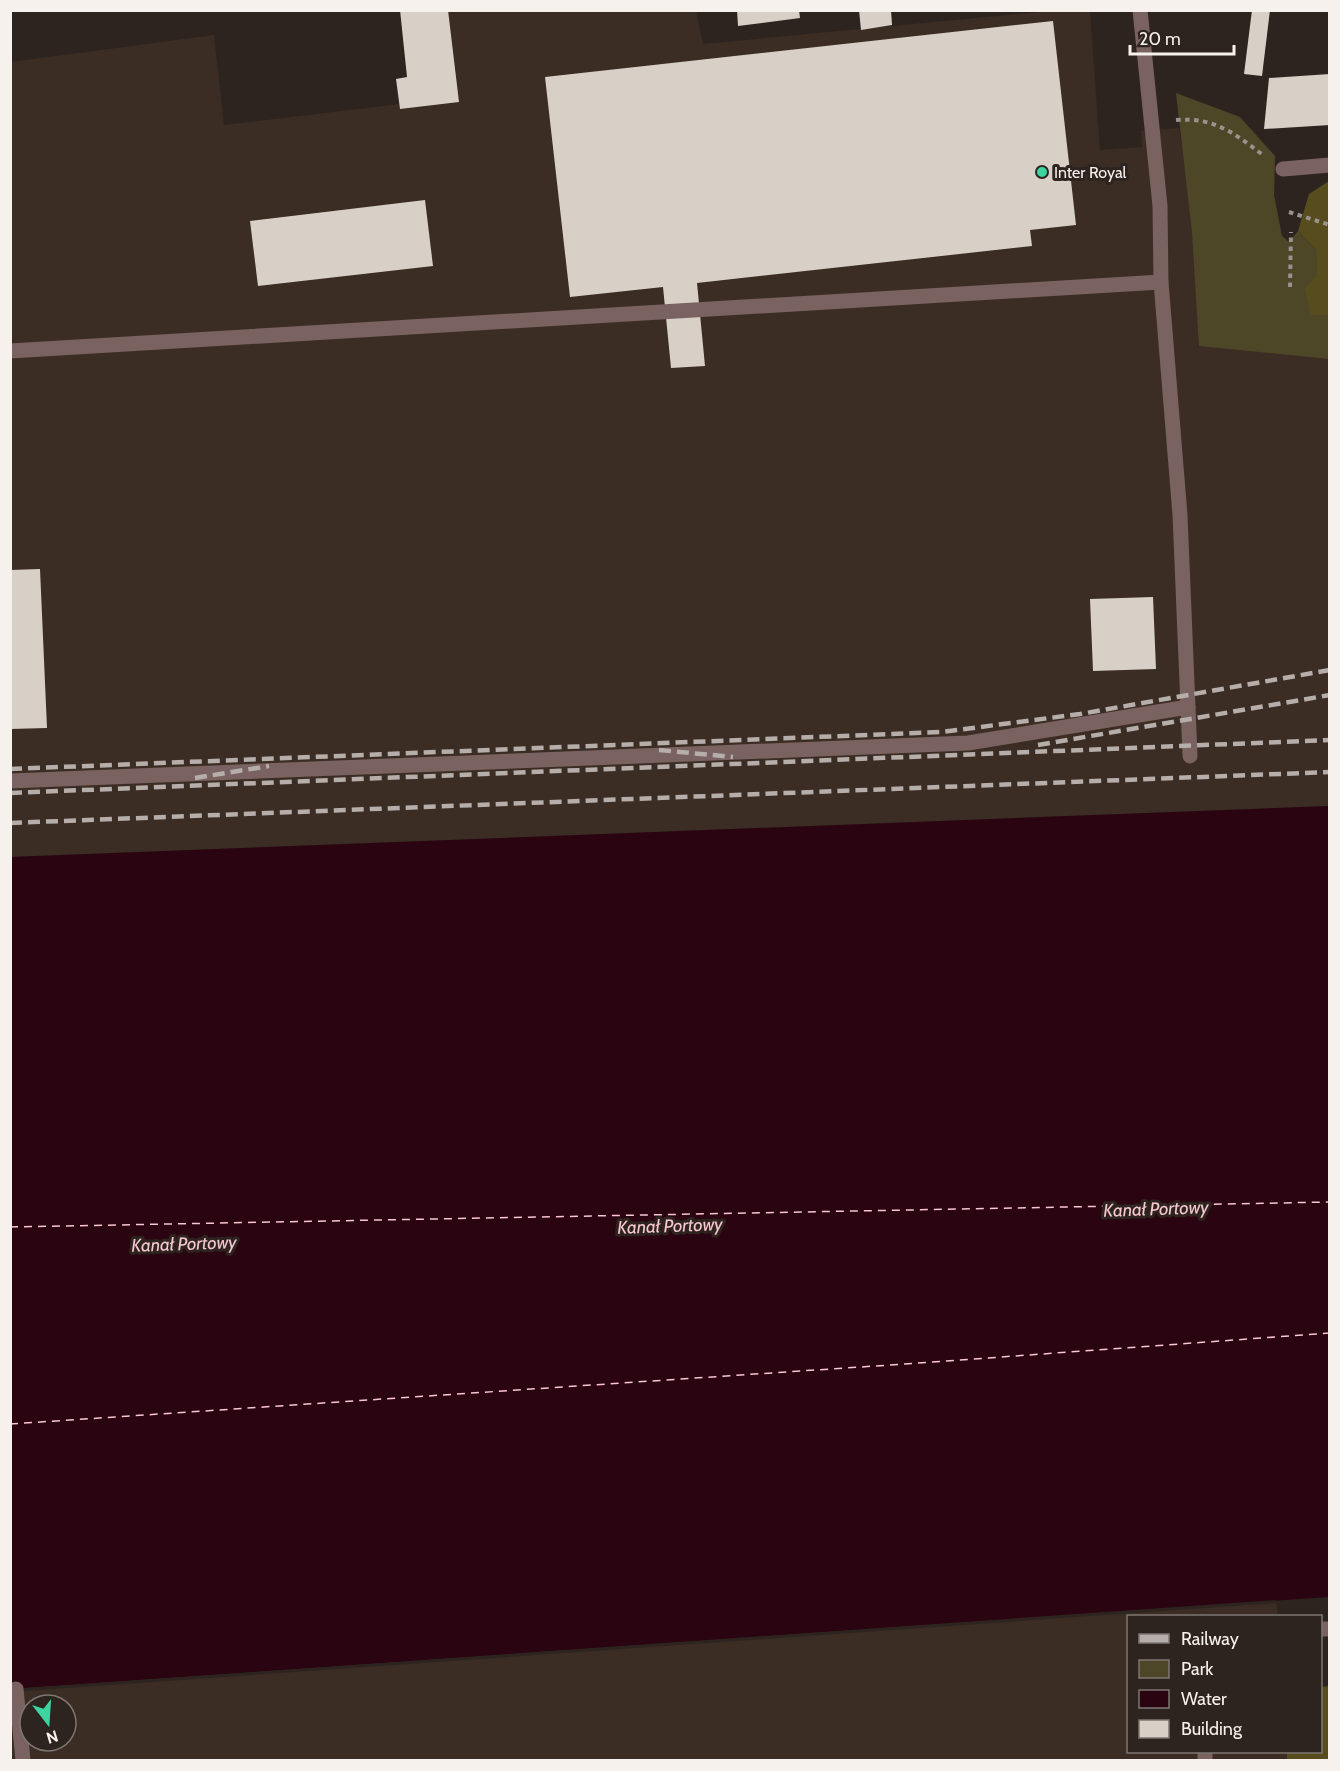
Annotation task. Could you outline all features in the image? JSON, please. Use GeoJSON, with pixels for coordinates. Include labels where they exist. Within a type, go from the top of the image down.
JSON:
{"type":"FeatureCollection","features":[{"type":"Feature","properties":{"kind":"lane"},"geometry":{"type":"LineString","coordinates":[[1140,10],[1160,206],[1161,282],[1180,515],[1190,756]]}},
{"type":"Feature","properties":{"kind":"lane"},"geometry":{"type":"LineString","coordinates":[[1283,169],[1329,165]]}},
{"type":"Feature","properties":{"kind":"lane"},"geometry":{"type":"LineString","coordinates":[[10,351],[1161,282]]}},
{"type":"Feature","properties":{"kind":"lane"},"geometry":{"type":"LineString","coordinates":[[10,781],[968,743],[1188,707]]}},
{"type":"Feature","properties":{"kind":"lane"},"geometry":{"type":"LineString","coordinates":[[16,1689],[23,1761]]}},
{"type":"Feature","properties":{"kind":"path"},"geometry":{"type":"LineString","coordinates":[[1183,119],[1197,118],[1229,130],[1283,169]]}},
{"type":"Feature","properties":{"kind":"path"},"geometry":{"type":"LineString","coordinates":[[1288,212],[1329,225]]}},
{"type":"Feature","properties":{"kind":"path"},"geometry":{"type":"LineString","coordinates":[[1290,287],[1291,232]]}},
{"type":"Feature","properties":{"kind":"shaded area"},"geometry":{"type":"Polygon","coordinates":[[[448,11],[696,11],[703,44],[1049,11],[1090,11],[1100,150],[1142,147],[1141,131],[1179,128],[1181,141],[1262,314],[1329,315],[1329,806],[11,857],[10,62],[214,35],[224,125],[399,104],[400,109],[458,102],[448,11]]]}},
{"type":"Feature","properties":{"kind":"shaded area"},"geometry":{"type":"Polygon","coordinates":[[[1329,181],[1329,315],[1310,315],[1305,288],[1317,275],[1317,251],[1298,231],[1309,194],[1329,181]]]}},
{"type":"Feature","properties":{"kind":"shaded area"},"geometry":{"type":"Polygon","coordinates":[[[1276,1600],[1278,1615],[1127,1615],[1127,1753],[1287,1753],[1287,1760],[11,1760],[11,1689],[1276,1600]]]}},
{"type":"Feature","properties":{"kind":"shaded area"},"geometry":{"type":"Polygon","coordinates":[[[1329,1686],[1329,1760],[1287,1760],[1287,1753],[1322,1753],[1322,1687],[1329,1686]]]}},
{"type":"Feature","properties":{"kind":"green space"},"geometry":{"type":"Polygon","coordinates":[[[1176,93],[1240,117],[1275,156],[1274,195],[1282,236],[1289,242],[1298,231],[1317,251],[1317,275],[1310,315],[1329,315],[1329,359],[1199,346],[1192,232],[1176,93]]]}},
{"type":"Feature","properties":{"kind":"water","name":"Kanał Portowy"},"geometry":{"type":"Polygon","coordinates":[[[1329,806],[1329,1597],[11,1689],[10,857],[1329,806]]]}},
{"type":"Feature","properties":{"kind":"pier"},"geometry":{"type":"Polygon","coordinates":[[[1276,1600],[1277,1603],[10,1692],[11,1689],[1276,1600]]]}},
{"type":"Feature","properties":{"kind":"building"},"geometry":{"type":"Polygon","coordinates":[[[400,10],[448,10],[459,102],[400,109],[396,79],[407,77],[400,10]]]}},
{"type":"Feature","properties":{"kind":"building"},"geometry":{"type":"Polygon","coordinates":[[[737,10],[799,10],[800,18],[738,26],[737,10]]]}},
{"type":"Feature","properties":{"kind":"building"},"geometry":{"type":"Polygon","coordinates":[[[859,10],[891,10],[892,25],[861,30],[859,10]]]}},
{"type":"Feature","properties":{"kind":"building"},"geometry":{"type":"Polygon","coordinates":[[[1252,10],[1270,10],[1262,76],[1244,74],[1252,10]]]}},
{"type":"Feature","properties":{"kind":"building"},"geometry":{"type":"Polygon","coordinates":[[[1053,21],[1076,225],[1030,230],[1032,246],[697,283],[705,366],[671,368],[663,287],[570,297],[545,77],[1053,21]]]}},
{"type":"Feature","properties":{"kind":"building"},"geometry":{"type":"Polygon","coordinates":[[[1330,74],[1330,125],[1264,129],[1269,78],[1330,74]]]}},
{"type":"Feature","properties":{"kind":"building"},"geometry":{"type":"Polygon","coordinates":[[[425,200],[433,266],[258,286],[250,221],[425,200]]]}},
{"type":"Feature","properties":{"kind":"building"},"geometry":{"type":"Polygon","coordinates":[[[40,569],[47,728],[10,729],[10,570],[40,569]]]}},
{"type":"Feature","properties":{"kind":"building"},"geometry":{"type":"Polygon","coordinates":[[[1153,597],[1156,669],[1093,671],[1090,599],[1153,597]]]}},
{"type":"Feature","properties":{"kind":"ferry route"},"geometry":{"type":"LineString","coordinates":[[10,1227],[1330,1202]]}},
{"type":"Feature","properties":{"kind":"ferry route"},"geometry":{"type":"LineString","coordinates":[[10,1424],[1330,1333]]}},
{"type":"Feature","properties":{"kind":"railway"},"geometry":{"type":"LineString","coordinates":[[10,769],[942,732],[1080,714],[1330,670]]}},
{"type":"Feature","properties":{"kind":"railway"},"geometry":{"type":"LineString","coordinates":[[1038,745],[1330,695]]}},
{"type":"Feature","properties":{"kind":"railway"},"geometry":{"type":"LineString","coordinates":[[10,793],[1330,740]]}},
{"type":"Feature","properties":{"kind":"railway"},"geometry":{"type":"LineString","coordinates":[[659,750],[733,757]]}},
{"type":"Feature","properties":{"kind":"railway"},"geometry":{"type":"LineString","coordinates":[[195,778],[269,766]]}},
{"type":"Feature","properties":{"kind":"railway"},"geometry":{"type":"LineString","coordinates":[[10,823],[1330,772]]}},
{"type":"Feature","properties":{"kind":"place","name":"Inter Royal"},"geometry":{"type":"Point","coordinates":[1042,172]}}]}
